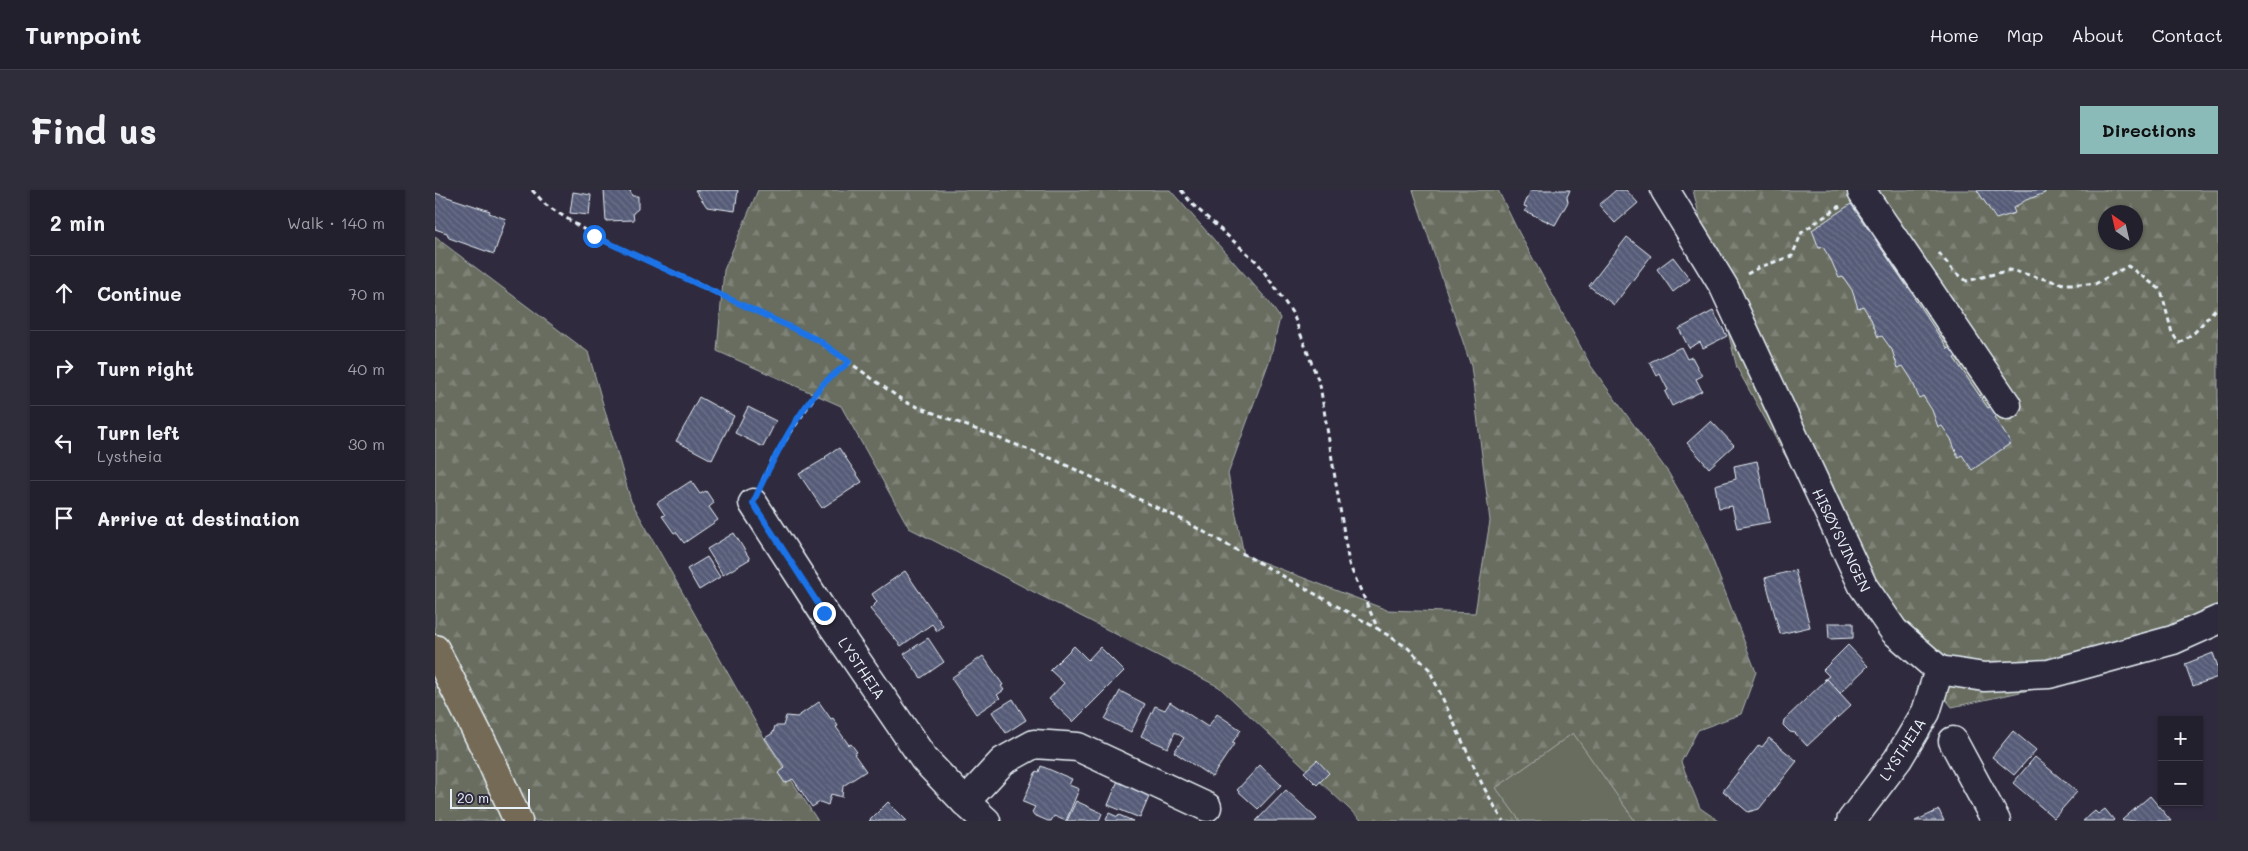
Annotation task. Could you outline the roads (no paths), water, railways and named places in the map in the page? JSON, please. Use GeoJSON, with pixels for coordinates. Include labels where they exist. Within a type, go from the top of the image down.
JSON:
{"type":"FeatureCollection","features":[{"type":"Feature","properties":{"kind":"main road"},"geometry":{"type":"LineString","coordinates":[[435,649],[489,754],[518,821]]}},
{"type":"Feature","properties":{"kind":"street","name":"HISØYSVINGEN"},"geometry":{"type":"LineString","coordinates":[[1665,190],[1724,287],[1863,586],[1894,631],[1939,670]]}},
{"type":"Feature","properties":{"kind":"street"},"geometry":{"type":"LineString","coordinates":[[1862,191],[2007,406]]}},
{"type":"Feature","properties":{"kind":"street","name":"LYSTHEIA"},"geometry":{"type":"LineString","coordinates":[[753,503],[824,613],[924,759],[965,802],[987,821]]}},
{"type":"Feature","properties":{"kind":"street"},"geometry":{"type":"LineString","coordinates":[[1939,670],[1984,677],[2049,674],[2173,640],[2218,620]]}},
{"type":"Feature","properties":{"kind":"street","name":"LYSTHEIA"},"geometry":{"type":"LineString","coordinates":[[1851,821],[1898,759],[1926,712],[1939,670]]}},
{"type":"Feature","properties":{"kind":"street"},"geometry":{"type":"LineString","coordinates":[[1953,741],[1997,821]]}},
{"type":"Feature","properties":{"kind":"street"},"geometry":{"type":"LineString","coordinates":[[965,802],[1003,761],[1035,744],[1078,747],[1207,807]]}}]}
